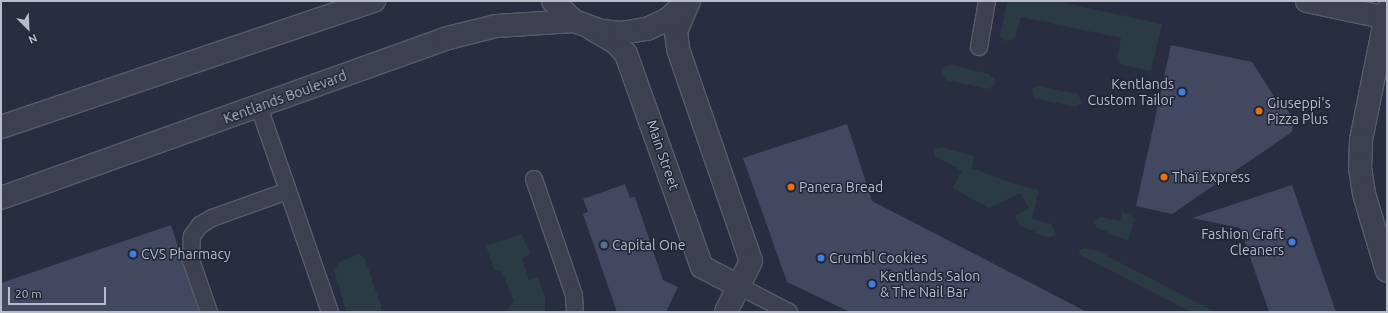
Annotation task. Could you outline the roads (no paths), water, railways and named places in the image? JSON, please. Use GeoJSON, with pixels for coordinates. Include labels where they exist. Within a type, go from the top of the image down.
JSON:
{"type":"FeatureCollection","features":[{"type":"Feature","properties":{"kind":"street"},"geometry":{"type":"LineString","coordinates":[[1,127],[374,1]]}},
{"type":"Feature","properties":{"kind":"street"},"geometry":{"type":"LineString","coordinates":[[553,1],[579,23],[602,31],[621,33],[647,29],[668,19],[688,1]]}},
{"type":"Feature","properties":{"kind":"street"},"geometry":{"type":"LineString","coordinates":[[688,1],[676,32],[678,49],[751,261],[726,312]]}},
{"type":"Feature","properties":{"kind":"street"},"geometry":{"type":"LineString","coordinates":[[1307,1],[1386,16],[1361,140],[1360,168],[1364,194],[1387,270]]}},
{"type":"Feature","properties":{"kind":"street","name":"Kentlands Boulevard"},"geometry":{"type":"LineString","coordinates":[[1,198],[259,107],[448,38],[496,26],[579,23]]}},
{"type":"Feature","properties":{"kind":"street","name":"Main Street"},"geometry":{"type":"LineString","coordinates":[[579,23],[616,43],[626,54],[702,267],[739,286]]}},
{"type":"Feature","properties":{"kind":"lane"},"geometry":{"type":"LineString","coordinates":[[978,47],[987,1]]}},
{"type":"Feature","properties":{"kind":"lane"},"geometry":{"type":"LineString","coordinates":[[259,107],[330,312]]}},
{"type":"Feature","properties":{"kind":"lane"},"geometry":{"type":"LineString","coordinates":[[534,179],[574,295],[575,312]]}},
{"type":"Feature","properties":{"kind":"lane"},"geometry":{"type":"LineString","coordinates":[[209,312],[191,260],[192,236],[200,225],[212,218],[288,191]]}},
{"type":"Feature","properties":{"kind":"lane"},"geometry":{"type":"LineString","coordinates":[[739,286],[789,312]]}},
{"type":"Feature","properties":{"kind":"place","name":"Kentlands Custom Tailor"},"geometry":{"type":"Point","coordinates":[1182,92]}},
{"type":"Feature","properties":{"kind":"place","name":"Giuseppi's Pizza Plus"},"geometry":{"type":"Point","coordinates":[1259,111]}},
{"type":"Feature","properties":{"kind":"place","name":"Thaï Express"},"geometry":{"type":"Point","coordinates":[1164,177]}},
{"type":"Feature","properties":{"kind":"place","name":"Panera Bread"},"geometry":{"type":"Point","coordinates":[791,187]}},
{"type":"Feature","properties":{"kind":"place","name":"Fashion Craft Cleaners"},"geometry":{"type":"Point","coordinates":[1292,242]}},
{"type":"Feature","properties":{"kind":"place","name":"Capital One"},"geometry":{"type":"Point","coordinates":[604,245]}},
{"type":"Feature","properties":{"kind":"place","name":"CVS Pharmacy"},"geometry":{"type":"Point","coordinates":[133,254]}},
{"type":"Feature","properties":{"kind":"place","name":"Crumbl Cookies"},"geometry":{"type":"Point","coordinates":[821,258]}},
{"type":"Feature","properties":{"kind":"place","name":"Kentlands Salon & The Nail Bar"},"geometry":{"type":"Point","coordinates":[872,284]}}]}
